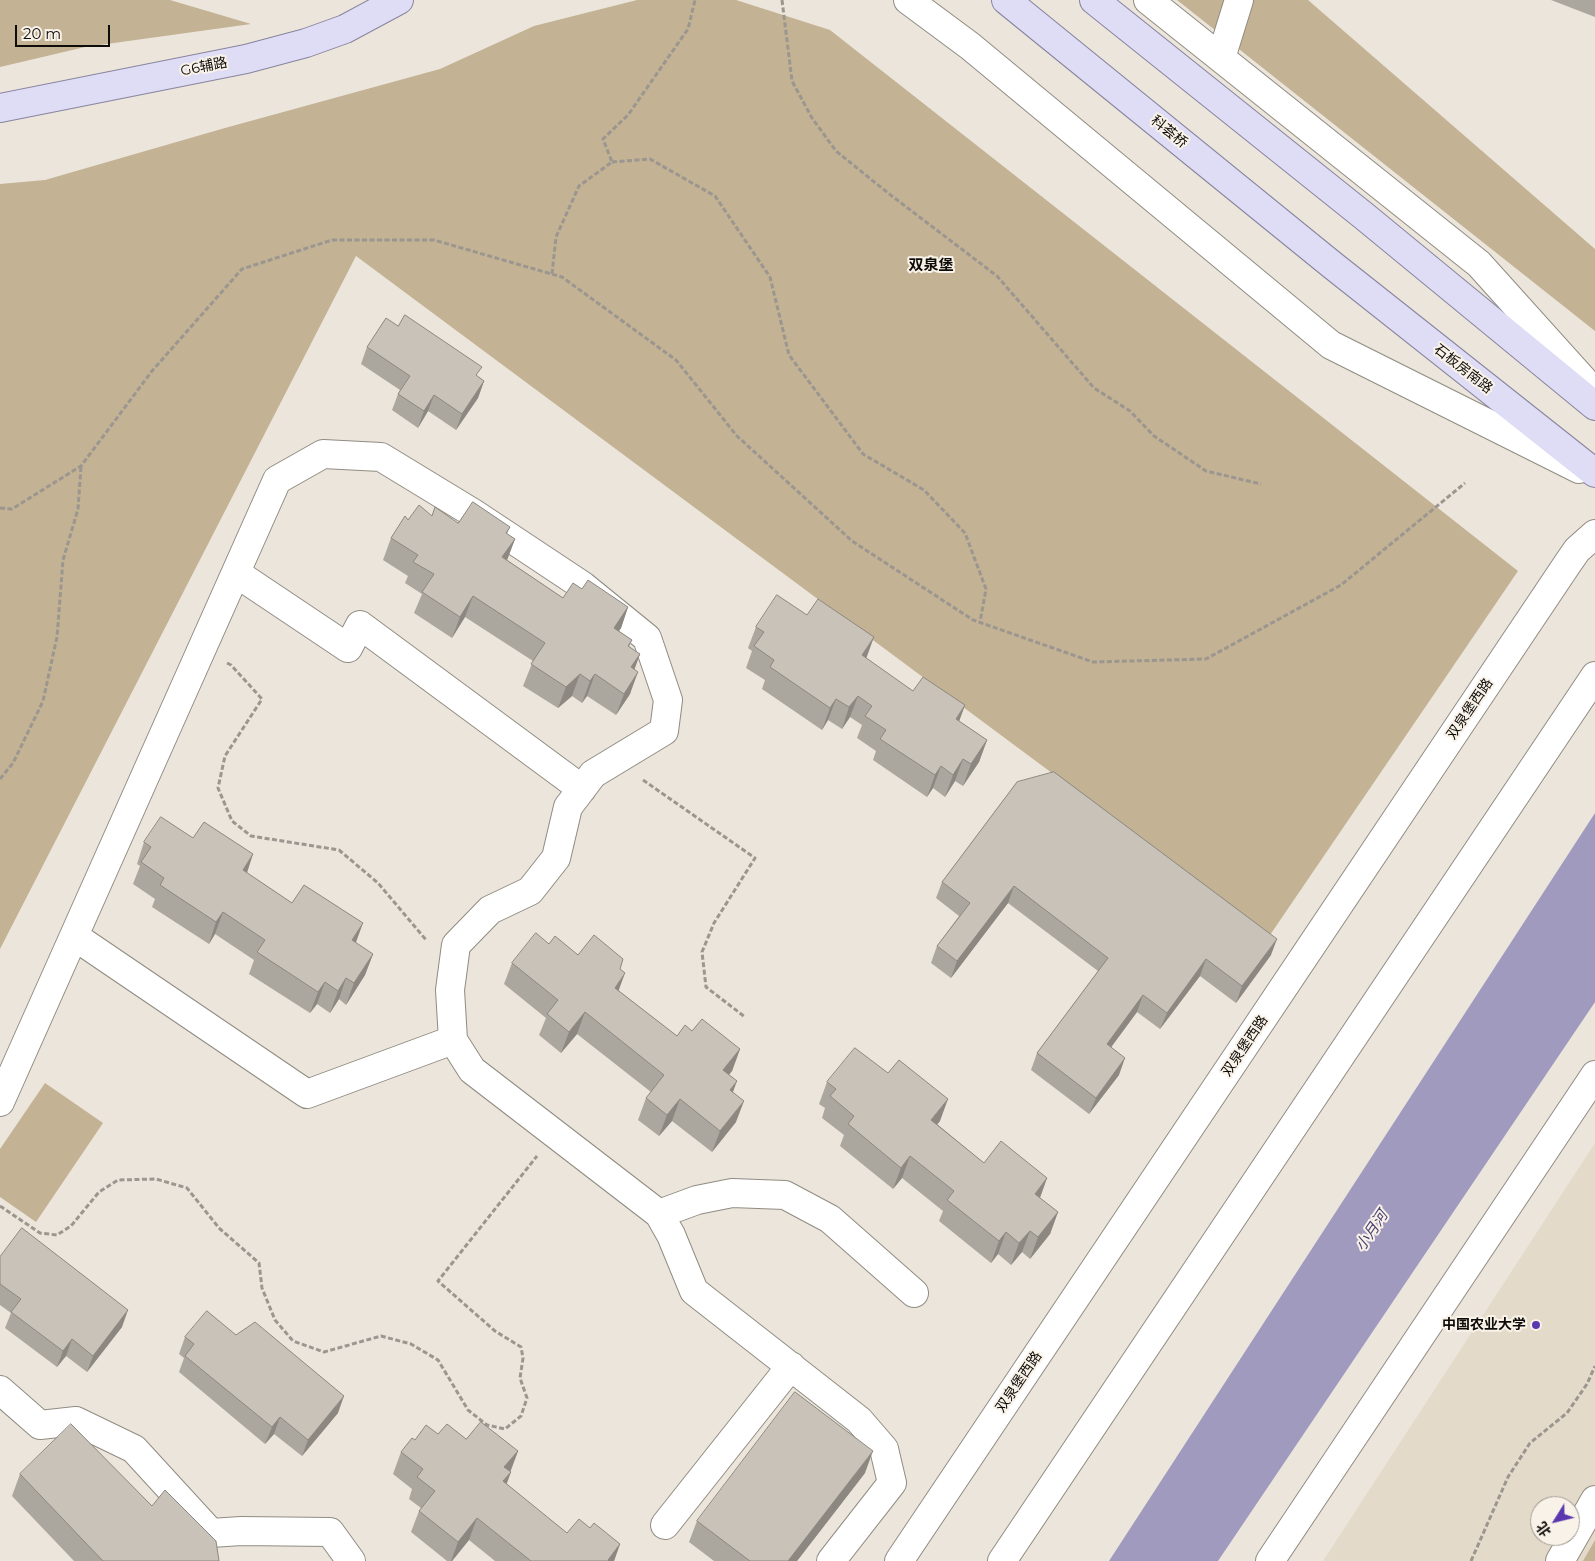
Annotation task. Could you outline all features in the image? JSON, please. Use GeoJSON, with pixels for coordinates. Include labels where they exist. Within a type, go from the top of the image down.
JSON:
{"type":"FeatureCollection","features":[{"type":"Feature","properties":{"kind":"main road","name":"G6辅路"},"geometry":{"type":"LineString","coordinates":[[0,108],[246,59],[306,43],[345,29],[399,0]]}},
{"type":"Feature","properties":{"kind":"main road","name":"科荟桥"},"geometry":{"type":"LineString","coordinates":[[1006,0],[1331,264]]}},
{"type":"Feature","properties":{"kind":"main road"},"geometry":{"type":"LineString","coordinates":[[1094,0],[1364,216],[1595,406]]}},
{"type":"Feature","properties":{"kind":"main road","name":"石板房南路"},"geometry":{"type":"LineString","coordinates":[[1331,264],[1595,475]]}},
{"type":"Feature","properties":{"kind":"street"},"geometry":{"type":"LineString","coordinates":[[908,0],[970,46],[1331,344],[1595,475]]}},
{"type":"Feature","properties":{"kind":"street"},"geometry":{"type":"LineString","coordinates":[[1148,0],[1479,264],[1595,393]]}},
{"type":"Feature","properties":{"kind":"street"},"geometry":{"type":"LineString","coordinates":[[1221,58],[1239,0]]}},
{"type":"Feature","properties":{"kind":"street"},"geometry":{"type":"LineString","coordinates":[[0,1102],[277,480],[323,454],[381,457],[474,513],[583,586],[647,638],[668,700],[664,731],[593,774],[568,807],[556,858],[530,891],[490,910],[456,945],[450,990],[453,1040],[472,1070],[659,1214],[671,1235],[694,1291],[859,1420],[884,1449],[892,1483],[831,1561]]}},
{"type":"Feature","properties":{"kind":"street","name":"双泉堡西路"},"geometry":{"type":"LineString","coordinates":[[898,1561],[1568,563],[1577,550],[1595,534]]}},
{"type":"Feature","properties":{"kind":"street"},"geometry":{"type":"LineString","coordinates":[[236,573],[348,648],[360,625],[582,789]]}},
{"type":"Feature","properties":{"kind":"street"},"geometry":{"type":"LineString","coordinates":[[1002,1561],[1595,676]]}},
{"type":"Feature","properties":{"kind":"street"},"geometry":{"type":"LineString","coordinates":[[74,936],[307,1094],[453,1040]]}},
{"type":"Feature","properties":{"kind":"street"},"geometry":{"type":"LineString","coordinates":[[1270,1561],[1595,1076]]}},
{"type":"Feature","properties":{"kind":"street"},"geometry":{"type":"LineString","coordinates":[[659,1214],[697,1200],[732,1193],[785,1195],[830,1219],[914,1293]]}},
{"type":"Feature","properties":{"kind":"street"},"geometry":{"type":"LineString","coordinates":[[665,1525],[791,1366]]}},
{"type":"Feature","properties":{"kind":"street"},"geometry":{"type":"LineString","coordinates":[[0,1390],[40,1425],[76,1420],[134,1449],[211,1533],[241,1531],[330,1532],[351,1561]]}},
{"type":"Feature","properties":{"kind":"street"},"geometry":{"type":"LineString","coordinates":[[1560,1561],[1595,1500]]}},
{"type":"Feature","properties":{"kind":"path"},"geometry":{"type":"LineString","coordinates":[[612,162],[603,139],[628,115],[688,29],[695,0]]}},
{"type":"Feature","properties":{"kind":"path"},"geometry":{"type":"LineString","coordinates":[[782,0],[792,80],[812,118],[836,151],[997,276],[1094,388],[1130,411],[1154,436],[1206,471],[1261,484]]}},
{"type":"Feature","properties":{"kind":"path"},"geometry":{"type":"LineString","coordinates":[[552,274],[556,237],[579,186],[612,162],[650,159],[715,196],[770,277],[789,356],[863,454],[924,490],[965,533],[986,589],[980,622]]}},
{"type":"Feature","properties":{"kind":"path"},"geometry":{"type":"LineString","coordinates":[[0,508],[12,509],[82,466],[152,371],[242,269],[332,240],[434,240],[562,277],[676,360],[737,436],[852,541],[973,620],[1093,662],[1206,660],[1341,585],[1464,483]]}},
{"type":"Feature","properties":{"kind":"path"},"geometry":{"type":"LineString","coordinates":[[0,779],[13,763],[43,701],[57,637],[63,560],[78,509],[82,466]]}},
{"type":"Feature","properties":{"kind":"path"},"geometry":{"type":"LineString","coordinates":[[202,648],[231,665],[262,699],[224,756],[218,788],[232,821],[251,836],[340,850],[378,883],[453,973]]}},
{"type":"Feature","properties":{"kind":"path"},"geometry":{"type":"LineString","coordinates":[[616,761],[755,858],[714,923],[702,952],[706,987],[745,1017]]}},
{"type":"Feature","properties":{"kind":"path"},"geometry":{"type":"LineString","coordinates":[[0,1206],[40,1233],[57,1235],[71,1226],[99,1192],[118,1180],[156,1179],[187,1188],[219,1228],[259,1263],[262,1288],[275,1320],[294,1341],[324,1352],[381,1336],[412,1344],[438,1360],[468,1410],[487,1425],[505,1429],[521,1416],[527,1398],[520,1378],[523,1358],[521,1346],[495,1331],[438,1281],[555,1134]]}},
{"type":"Feature","properties":{"kind":"path"},"geometry":{"type":"LineString","coordinates":[[1471,1561],[1508,1478],[1530,1443],[1567,1413],[1587,1384],[1595,1366]]}},
{"type":"Feature","properties":{"kind":"shaded area"},"geometry":{"type":"Polygon","coordinates":[[[0,0],[170,0],[251,24],[85,47],[0,67],[0,0]]]}},
{"type":"Feature","properties":{"kind":"shaded area"},"geometry":{"type":"Polygon","coordinates":[[[637,0],[736,0],[830,30],[1518,571],[1270,935],[356,256],[0,949],[0,184],[45,180],[440,69],[534,26],[637,0]]]}},
{"type":"Feature","properties":{"kind":"shaded area"},"geometry":{"type":"Polygon","coordinates":[[[1177,0],[1308,0],[1595,249],[1595,331],[1177,0]]]}},
{"type":"Feature","properties":{"kind":"shaded area"},"geometry":{"type":"Polygon","coordinates":[[[45,1083],[103,1123],[36,1222],[0,1197],[0,1149],[45,1083]]]}},
{"type":"Feature","properties":{"kind":"shaded area","name":"中国农业大学"},"geometry":{"type":"Polygon","coordinates":[[[1595,1143],[1595,1561],[1323,1561],[1595,1143]]]}},
{"type":"Feature","properties":{"kind":"shaded area"},"geometry":{"type":"Polygon","coordinates":[[[1595,1540],[1595,1561],[1583,1561],[1595,1540]]]}},
{"type":"Feature","properties":{"kind":"water","name":"小月河"},"geometry":{"type":"Polygon","coordinates":[[[1595,813],[1595,1002],[1218,1561],[1109,1561],[1595,813]]]}},
{"type":"Feature","properties":{"kind":"building"},"geometry":{"type":"Polygon","coordinates":[[[405,315],[482,367],[476,375],[484,381],[462,414],[434,395],[424,411],[398,394],[410,376],[367,347],[386,318],[398,326],[405,315]]]}},
{"type":"Feature","properties":{"kind":"building"},"geometry":{"type":"Polygon","coordinates":[[[473,502],[510,527],[506,533],[515,539],[502,557],[563,598],[573,583],[582,589],[588,580],[628,607],[614,628],[632,640],[628,646],[640,654],[631,667],[638,672],[624,694],[595,674],[590,681],[580,674],[566,687],[531,664],[545,643],[473,596],[460,617],[422,592],[434,574],[413,562],[418,555],[391,538],[405,516],[408,520],[419,505],[432,516],[435,507],[458,523],[473,502]]]}},
{"type":"Feature","properties":{"kind":"building"},"geometry":{"type":"Polygon","coordinates":[[[777,595],[807,615],[818,599],[874,637],[862,655],[913,691],[923,677],[965,705],[956,719],[987,740],[971,764],[963,759],[953,775],[941,766],[935,775],[880,739],[886,730],[865,716],[872,706],[858,696],[849,707],[836,699],[830,708],[770,667],[774,660],[754,646],[764,632],[756,627],[777,595]]]}},
{"type":"Feature","properties":{"kind":"building"},"geometry":{"type":"Polygon","coordinates":[[[1054,772],[1277,939],[1242,986],[1206,959],[1167,1013],[1143,995],[1107,1044],[1125,1058],[1096,1098],[1037,1053],[1108,958],[1014,886],[957,961],[937,946],[970,903],[942,882],[1017,782],[1054,772]]]}},
{"type":"Feature","properties":{"kind":"building"},"geometry":{"type":"Polygon","coordinates":[[[161,817],[193,838],[204,822],[253,854],[243,870],[292,903],[304,885],[363,923],[352,940],[373,954],[354,983],[346,978],[338,991],[325,982],[318,992],[257,952],[265,940],[223,912],[216,922],[160,885],[164,878],[141,862],[151,847],[144,842],[161,817]]]}},
{"type":"Feature","properties":{"kind":"building"},"geometry":{"type":"Polygon","coordinates":[[[536,933],[549,944],[555,936],[578,955],[594,935],[623,959],[620,969],[625,973],[615,988],[677,1036],[685,1025],[692,1031],[702,1019],[740,1049],[723,1070],[737,1081],[730,1090],[744,1101],[720,1131],[680,1099],[667,1115],[646,1098],[664,1075],[585,1012],[569,1032],[547,1014],[558,1000],[512,963],[536,933]]]}},
{"type":"Feature","properties":{"kind":"building"},"geometry":{"type":"Polygon","coordinates":[[[855,1048],[888,1073],[899,1060],[948,1099],[931,1120],[984,1163],[1001,1141],[1047,1178],[1035,1194],[1058,1212],[1038,1237],[1030,1231],[1019,1243],[1006,1232],[999,1241],[947,1200],[954,1191],[910,1156],[901,1168],[848,1124],[854,1116],[830,1096],[836,1089],[827,1082],[855,1048]]]}},
{"type":"Feature","properties":{"kind":"building"},"geometry":{"type":"Polygon","coordinates":[[[22,1228],[128,1310],[93,1356],[72,1339],[63,1351],[11,1312],[21,1299],[0,1284],[0,1257],[22,1228]]]}},
{"type":"Feature","properties":{"kind":"building"},"geometry":{"type":"Polygon","coordinates":[[[207,1311],[236,1335],[255,1322],[344,1396],[308,1440],[280,1417],[272,1427],[185,1356],[194,1344],[185,1337],[207,1311]]]}},
{"type":"Feature","properties":{"kind":"building"},"geometry":{"type":"Polygon","coordinates":[[[795,1392],[873,1451],[788,1561],[750,1561],[697,1521],[795,1392]]]}},
{"type":"Feature","properties":{"kind":"building"},"geometry":{"type":"Polygon","coordinates":[[[481,1422],[518,1451],[504,1467],[511,1472],[503,1481],[567,1533],[579,1519],[590,1528],[594,1523],[620,1544],[609,1561],[531,1561],[477,1518],[458,1542],[419,1511],[435,1491],[417,1477],[423,1469],[401,1452],[412,1438],[415,1440],[426,1425],[438,1434],[447,1424],[466,1439],[481,1422]]]}},
{"type":"Feature","properties":{"kind":"building"},"geometry":{"type":"Polygon","coordinates":[[[71,1424],[152,1506],[165,1490],[216,1541],[219,1561],[103,1561],[20,1474],[71,1424]]]}},
{"type":"Feature","properties":{"kind":"place","name":"中国农业大学"},"geometry":{"type":"Point","coordinates":[1536,1325]}},
{"type":"Feature","properties":{"kind":"district","name":"双泉堡"},"geometry":{"type":"Point","coordinates":[931,266]}}]}
